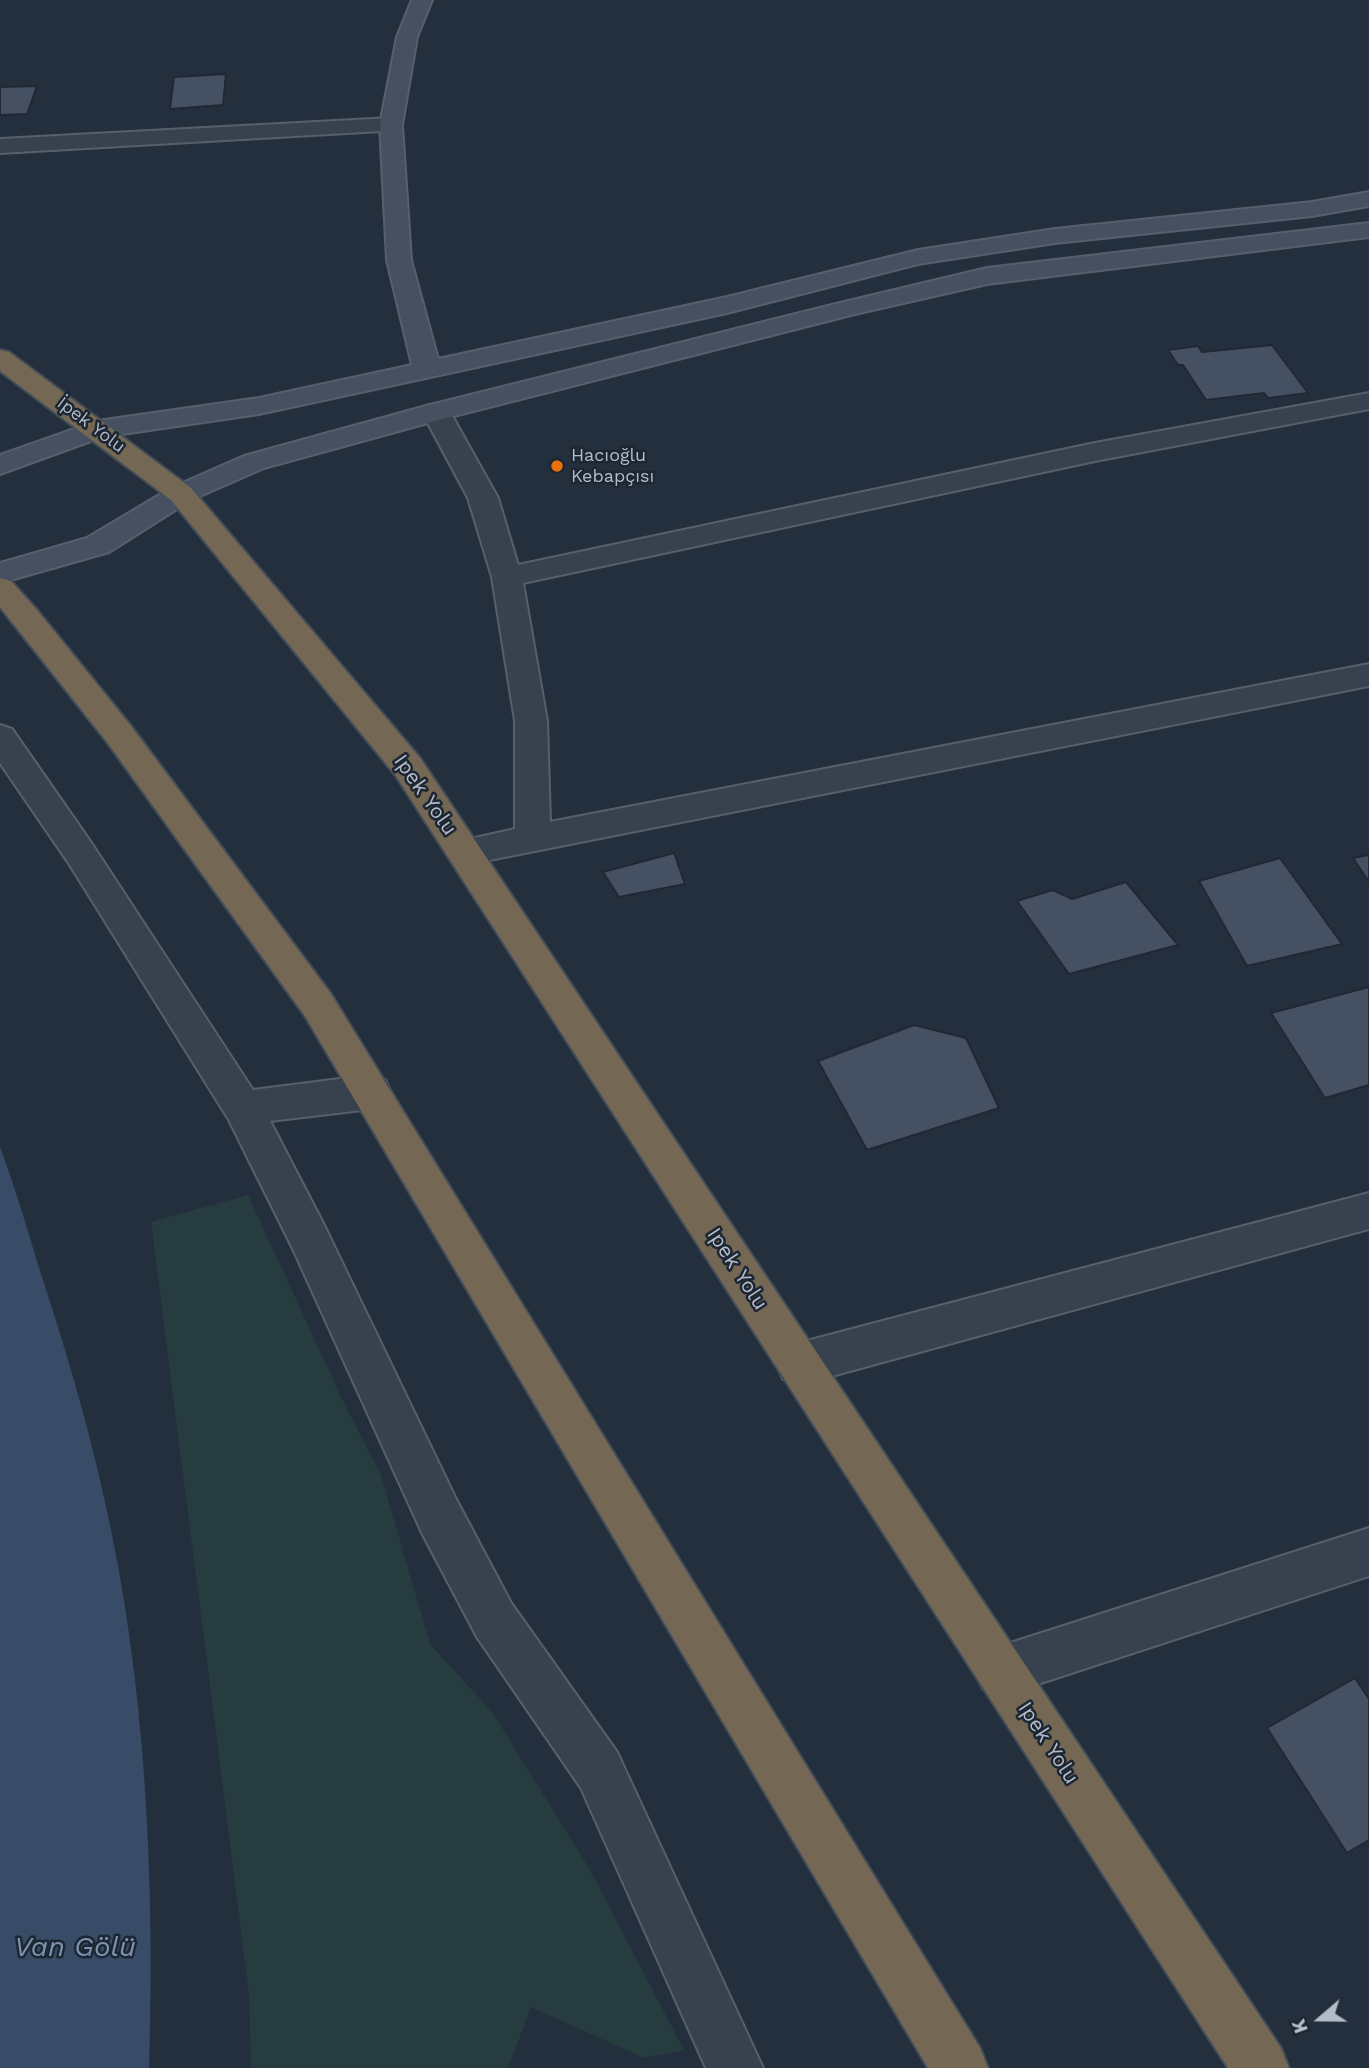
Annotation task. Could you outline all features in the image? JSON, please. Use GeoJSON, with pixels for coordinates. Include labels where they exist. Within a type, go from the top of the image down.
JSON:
{"type":"FeatureCollection","features":[{"type":"Feature","properties":{"kind":"highway","name":"İpek Yolu"},"geometry":{"type":"LineString","coordinates":[[0,358],[181,494]]}},
{"type":"Feature","properties":{"kind":"highway","name":"Ipek Yolu"},"geometry":{"type":"LineString","coordinates":[[181,494],[408,767],[1261,2068]]}},
{"type":"Feature","properties":{"kind":"highway"},"geometry":{"type":"LineString","coordinates":[[9,605],[119,734],[318,1005],[960,2068]]}},
{"type":"Feature","properties":{"kind":"main road"},"geometry":{"type":"LineString","coordinates":[[422,0],[407,37],[391,125],[399,261],[428,370]]}},
{"type":"Feature","properties":{"kind":"main road"},"geometry":{"type":"LineString","coordinates":[[0,465],[97,429],[259,406],[727,305],[918,257],[1055,236],[1312,209],[1369,199]]}},
{"type":"Feature","properties":{"kind":"main road"},"geometry":{"type":"LineString","coordinates":[[0,573],[98,545],[181,494],[254,462],[436,412],[853,307],[987,276],[1369,230]]}},
{"type":"Feature","properties":{"kind":"street"},"geometry":{"type":"LineString","coordinates":[[0,146],[391,125]]}},
{"type":"Feature","properties":{"kind":"street"},"geometry":{"type":"LineString","coordinates":[[507,577],[1095,452],[1369,401]]}},
{"type":"Feature","properties":{"kind":"street"},"geometry":{"type":"LineString","coordinates":[[436,412],[483,498],[507,577],[531,721],[533,839]]}},
{"type":"Feature","properties":{"kind":"street"},"geometry":{"type":"LineString","coordinates":[[464,852],[1369,675]]}},
{"type":"Feature","properties":{"kind":"street"},"geometry":{"type":"LineString","coordinates":[[0,737],[80,853],[243,1108],[309,1238],[445,1528],[495,1620],[599,1770],[735,2068]]}},
{"type":"Feature","properties":{"kind":"street"},"geometry":{"type":"LineString","coordinates":[[243,1108],[371,1092]]}},
{"type":"Feature","properties":{"kind":"street"},"geometry":{"type":"LineString","coordinates":[[799,1364],[1369,1211]]}},
{"type":"Feature","properties":{"kind":"street"},"geometry":{"type":"LineString","coordinates":[[1001,1671],[1369,1552]]}},
{"type":"Feature","properties":{"kind":"green space"},"geometry":{"type":"Polygon","coordinates":[[[248,1195],[343,1401],[381,1475],[430,1644],[492,1712],[589,1868],[684,2050],[644,2058],[531,2007],[508,2068],[251,2068],[249,1993],[151,1222],[248,1195]]]}},
{"type":"Feature","properties":{"kind":"water","name":"Van Gölü"},"geometry":{"type":"Polygon","coordinates":[[[0,1147],[74,1382],[97,1469],[130,1638],[148,1854],[151,1997],[149,2068],[0,2068],[0,1147]]]}},
{"type":"Feature","properties":{"kind":"building"},"geometry":{"type":"Polygon","coordinates":[[[226,74],[223,105],[170,109],[174,77],[226,74]]]}},
{"type":"Feature","properties":{"kind":"building"},"geometry":{"type":"Polygon","coordinates":[[[37,86],[27,114],[0,115],[0,87],[37,86]]]}},
{"type":"Feature","properties":{"kind":"building"},"geometry":{"type":"Polygon","coordinates":[[[1272,345],[1308,393],[1268,398],[1264,393],[1206,400],[1183,365],[1178,365],[1168,350],[1198,346],[1202,352],[1272,345]]]}},
{"type":"Feature","properties":{"kind":"building"},"geometry":{"type":"Polygon","coordinates":[[[674,853],[685,884],[619,897],[603,872],[674,853]]]}},
{"type":"Feature","properties":{"kind":"building"},"geometry":{"type":"Polygon","coordinates":[[[1369,855],[1369,882],[1353,858],[1369,855]]]}},
{"type":"Feature","properties":{"kind":"building"},"geometry":{"type":"Polygon","coordinates":[[[1280,858],[1342,944],[1247,966],[1199,881],[1280,858]]]}},
{"type":"Feature","properties":{"kind":"building"},"geometry":{"type":"Polygon","coordinates":[[[1126,882],[1178,945],[1069,974],[1017,901],[1053,890],[1072,899],[1126,882]]]}},
{"type":"Feature","properties":{"kind":"building"},"geometry":{"type":"Polygon","coordinates":[[[1369,987],[1369,1085],[1325,1098],[1271,1013],[1369,987]]]}},
{"type":"Feature","properties":{"kind":"building"},"geometry":{"type":"Polygon","coordinates":[[[914,1025],[966,1038],[999,1108],[867,1150],[818,1061],[914,1025]]]}},
{"type":"Feature","properties":{"kind":"building"},"geometry":{"type":"Polygon","coordinates":[[[1355,1678],[1369,1699],[1369,1840],[1347,1853],[1267,1728],[1355,1678]]]}},
{"type":"Feature","properties":{"kind":"place","name":"Hacıoğlu Kebapçısı"},"geometry":{"type":"Point","coordinates":[557,466]}}]}
